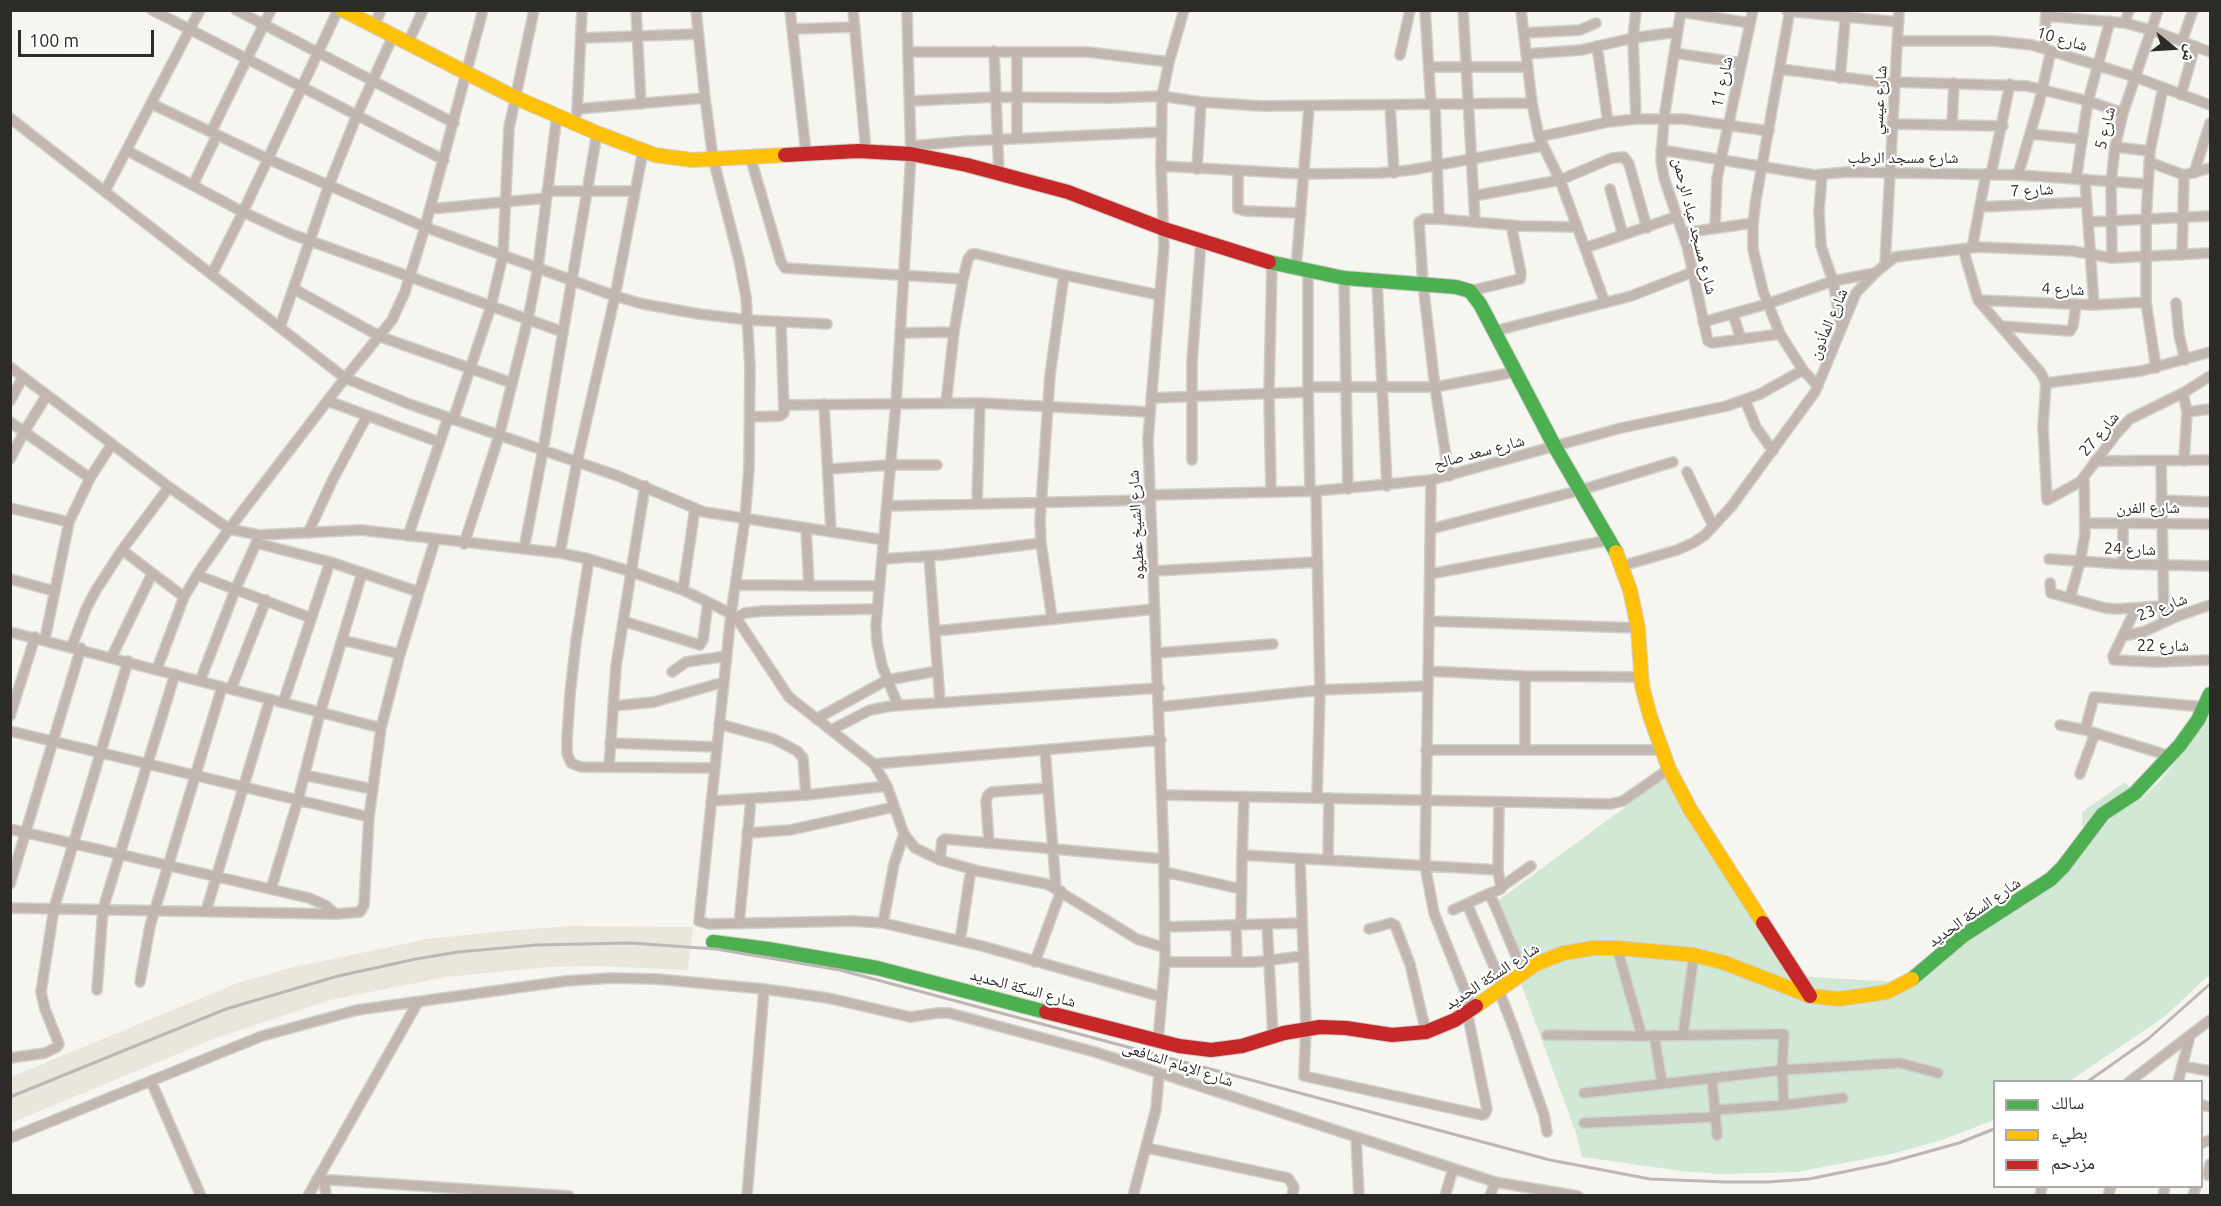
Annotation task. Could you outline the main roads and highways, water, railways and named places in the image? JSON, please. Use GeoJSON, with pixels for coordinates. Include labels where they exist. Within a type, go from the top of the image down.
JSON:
{"type":"FeatureCollection","features":[{"type":"Feature","properties":{"kind":"railway"},"geometry":{"type":"LineString","coordinates":[[10,1097],[226,1009],[338,976],[458,952],[536,945],[630,943],[716,949],[840,970],[1550,1160],[1650,1179],[1726,1182],[1809,1179],[1887,1163],[1959,1143],[1993,1129]]}},
{"type":"Feature","properties":{"kind":"railway"},"geometry":{"type":"LineString","coordinates":[[2090,1080],[2148,1039],[2210,984]]}}]}
